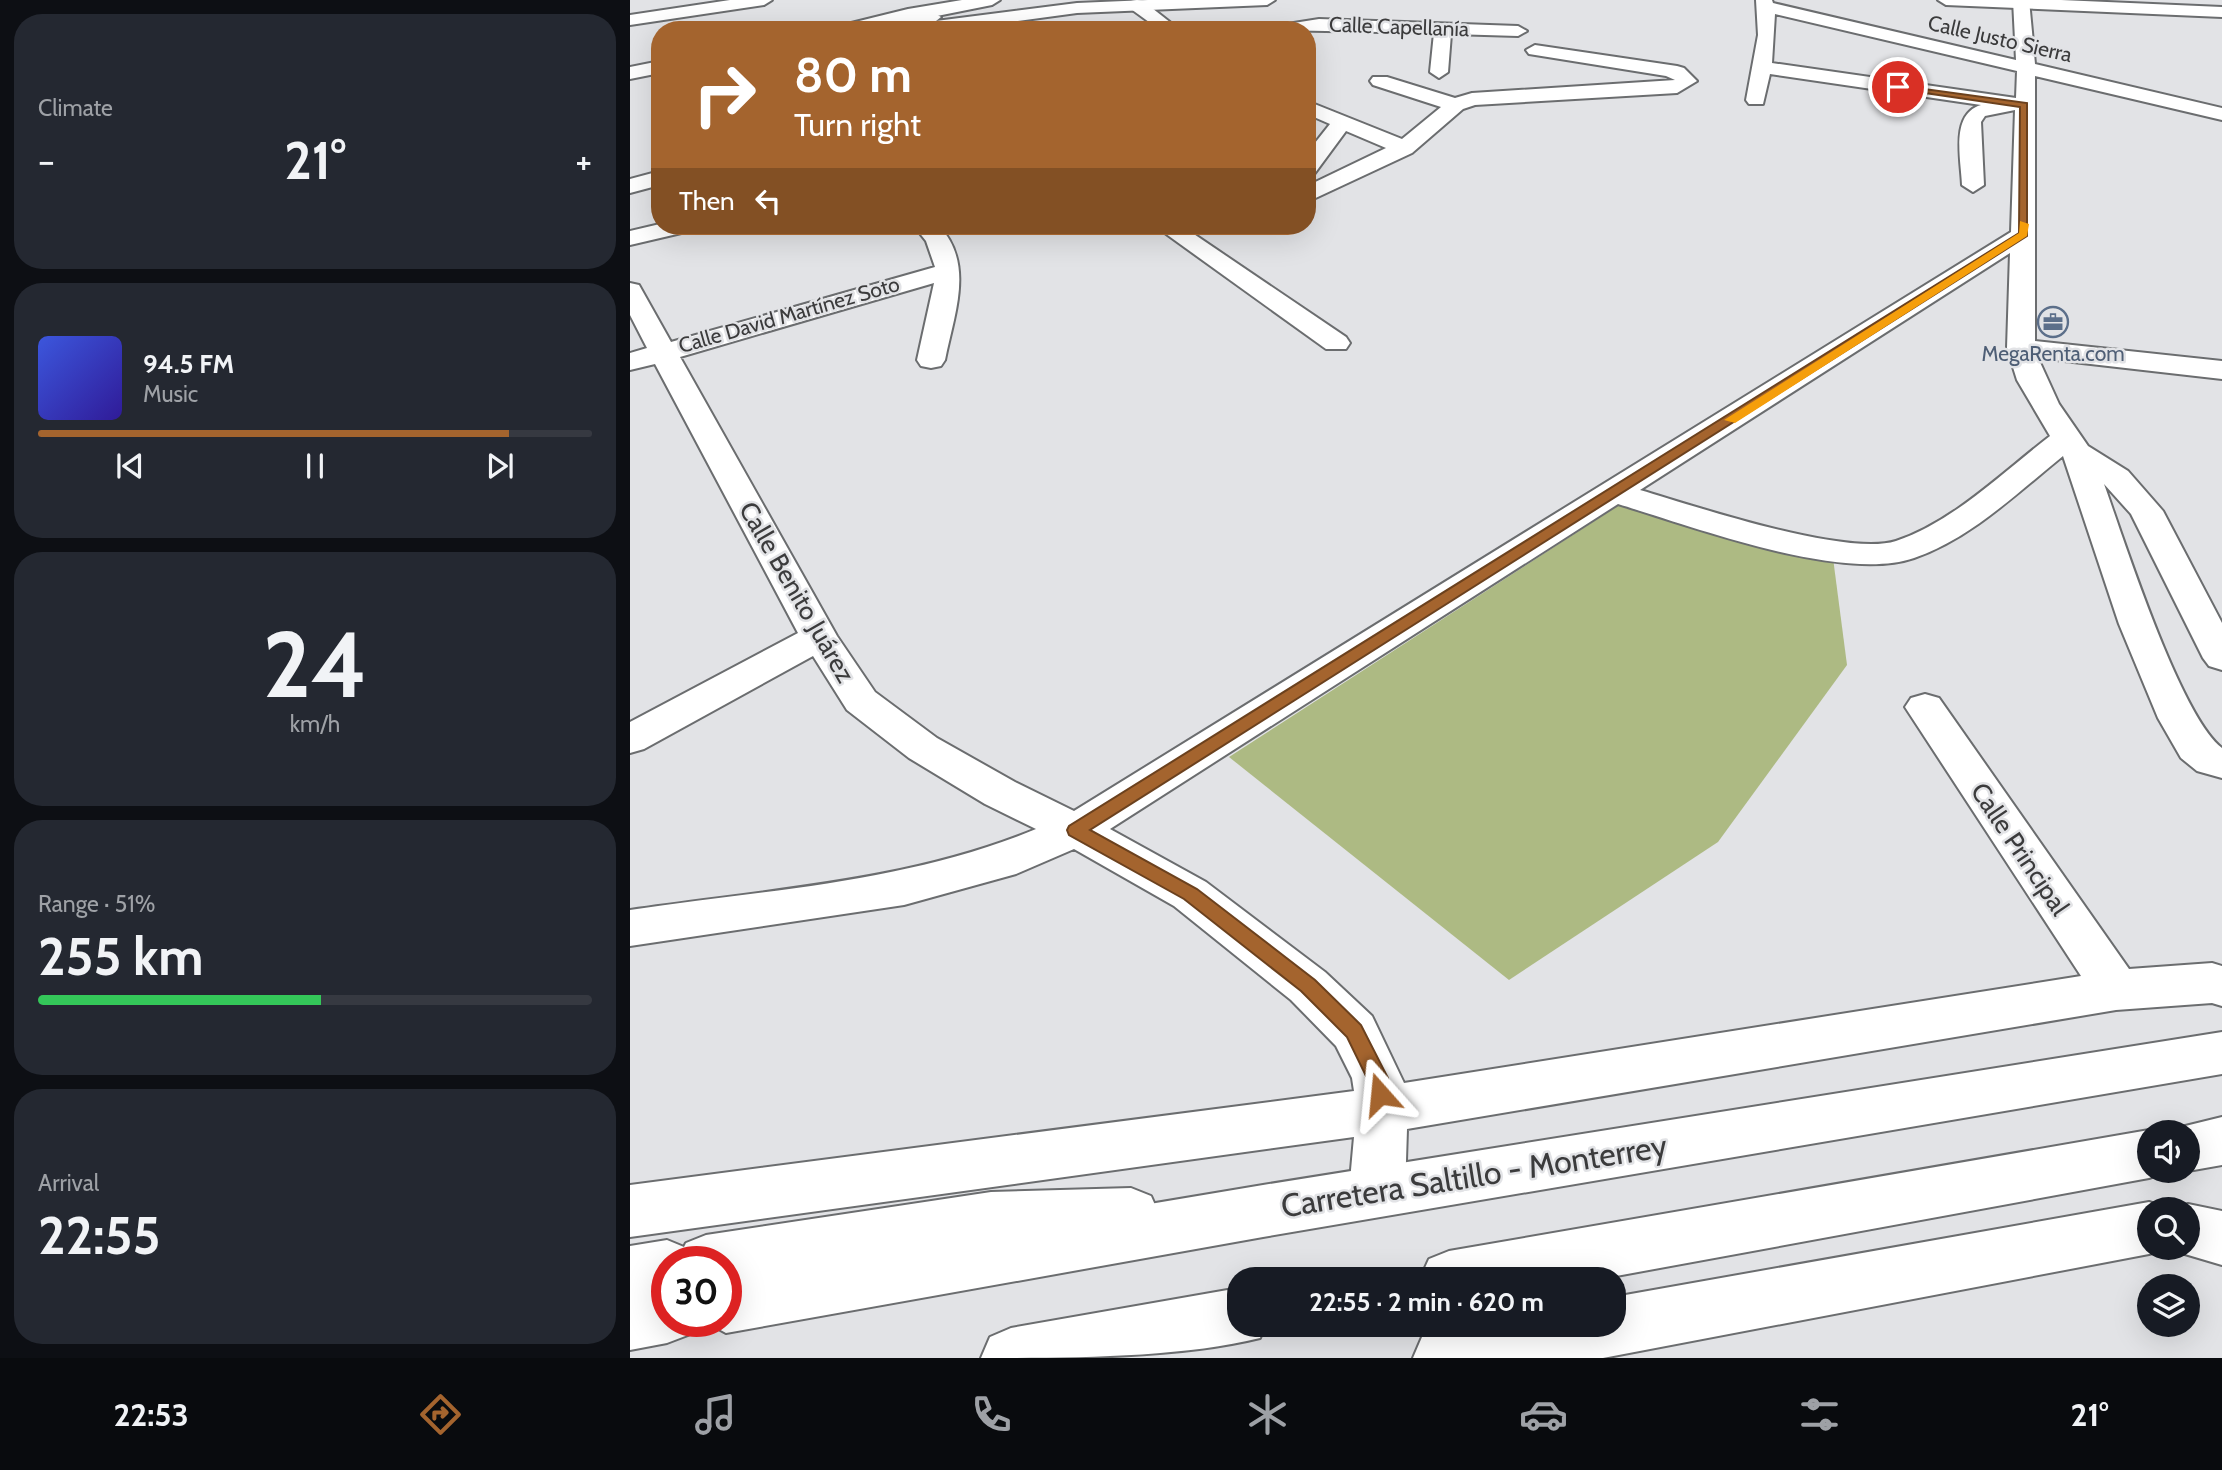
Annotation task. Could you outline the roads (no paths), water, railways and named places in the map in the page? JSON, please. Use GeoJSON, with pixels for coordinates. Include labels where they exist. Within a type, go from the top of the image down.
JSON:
{"type":"FeatureCollection","features":[{"type":"Feature","properties":{"kind":"main road"},"geometry":{"type":"LineString","coordinates":[[630,20],[691,5],[764,0]]}},
{"type":"Feature","properties":{"kind":"main road"},"geometry":{"type":"LineString","coordinates":[[892,0],[910,21]]}},
{"type":"Feature","properties":{"kind":"main road"},"geometry":{"type":"LineString","coordinates":[[923,21],[992,0]]}},
{"type":"Feature","properties":{"kind":"main road"},"geometry":{"type":"LineString","coordinates":[[936,21],[1094,0]]}},
{"type":"Feature","properties":{"kind":"main road"},"geometry":{"type":"LineString","coordinates":[[944,21],[1137,5],[1267,0]]}},
{"type":"Feature","properties":{"kind":"main road"},"geometry":{"type":"LineString","coordinates":[[1946,0],[2222,12]]}},
{"type":"Feature","properties":{"kind":"main road"},"geometry":{"type":"LineString","coordinates":[[2191,0],[2222,2]]}},
{"type":"Feature","properties":{"kind":"main road"},"geometry":{"type":"LineString","coordinates":[[1316,32],[1328,12],[1330,2]]}},
{"type":"Feature","properties":{"kind":"main road"},"geometry":{"type":"LineString","coordinates":[[2022,2],[2026,68],[2016,104],[2024,234],[2021,348],[2040,397],[2073,445],[2137,624],[2178,718],[2195,748],[2212,761],[2222,764]]}},
{"type":"Feature","properties":{"kind":"main road"},"geometry":{"type":"LineString","coordinates":[[1756,100],[1766,36],[1766,4]]}},
{"type":"Feature","properties":{"kind":"main road","name":"Calle Justo Sierra"},"geometry":{"type":"LineString","coordinates":[[1766,4],[2222,114]]}},
{"type":"Feature","properties":{"kind":"main road"},"geometry":{"type":"LineString","coordinates":[[691,5],[710,21]]}},
{"type":"Feature","properties":{"kind":"main road"},"geometry":{"type":"LineString","coordinates":[[1137,5],[1159,21]]}},
{"type":"Feature","properties":{"kind":"main road"},"geometry":{"type":"LineString","coordinates":[[1506,10],[1518,31],[1569,92]]}},
{"type":"Feature","properties":{"kind":"main road","name":"Calle Capellanía"},"geometry":{"type":"LineString","coordinates":[[1316,24],[1518,31]]}},
{"type":"Feature","properties":{"kind":"main road"},"geometry":{"type":"LineString","coordinates":[[1396,28],[1388,66],[1456,105]]}},
{"type":"Feature","properties":{"kind":"main road"},"geometry":{"type":"LineString","coordinates":[[1440,72],[1443,29]]}},
{"type":"Feature","properties":{"kind":"main road"},"geometry":{"type":"LineString","coordinates":[[1458,52],[1463,30]]}},
{"type":"Feature","properties":{"kind":"main road"},"geometry":{"type":"LineString","coordinates":[[1316,191],[1404,148],[1456,105],[1495,96],[1677,87],[1687,81],[1677,72],[1535,50]]}},
{"type":"Feature","properties":{"kind":"main road"},"geometry":{"type":"LineString","coordinates":[[1760,67],[2016,104]]}},
{"type":"Feature","properties":{"kind":"main road"},"geometry":{"type":"LineString","coordinates":[[630,73],[651,69]]}},
{"type":"Feature","properties":{"kind":"main road"},"geometry":{"type":"LineString","coordinates":[[630,85],[651,81]]}},
{"type":"Feature","properties":{"kind":"main road"},"geometry":{"type":"LineString","coordinates":[[1973,185],[1971,122],[1978,112],[2016,104]]}},
{"type":"Feature","properties":{"kind":"main road"},"geometry":{"type":"LineString","coordinates":[[1316,111],[1404,148]]}},
{"type":"Feature","properties":{"kind":"main road"},"geometry":{"type":"LineString","coordinates":[[1316,156],[1342,123]]}},
{"type":"Feature","properties":{"kind":"main road"},"geometry":{"type":"LineString","coordinates":[[630,186],[651,180]]}},
{"type":"Feature","properties":{"kind":"main road"},"geometry":{"type":"LineString","coordinates":[[630,238],[651,233]]}},
{"type":"Feature","properties":{"kind":"main road"},"geometry":{"type":"LineString","coordinates":[[630,928],[904,888],[1000,862],[1076,830],[2024,234]]}},
{"type":"Feature","properties":{"kind":"main road"},"geometry":{"type":"LineString","coordinates":[[931,360],[949,271],[934,235]]}},
{"type":"Feature","properties":{"kind":"main road"},"geometry":{"type":"LineString","coordinates":[[1178,235],[1336,344]]}},
{"type":"Feature","properties":{"kind":"main road","name":"Calle David Martínez Soto"},"geometry":{"type":"LineString","coordinates":[[647,357],[949,271]]}},
{"type":"Feature","properties":{"kind":"main road","name":"Calle Benito Juárez"},"geometry":{"type":"LineString","coordinates":[[630,291],[647,357],[861,701],[923,748],[1000,793],[1076,830],[1190,894],[1308,986],[1354,1031],[1378,1078],[1382,1110],[1377,1192]]}},
{"type":"Feature","properties":{"kind":"main road"},"geometry":{"type":"LineString","coordinates":[[2021,348],[2222,370]]}},
{"type":"Feature","properties":{"kind":"main road"},"geometry":{"type":"LineString","coordinates":[[1615,493],[1808,545],[1881,556],[1901,552],[1954,523],[2073,445]]}},
{"type":"Feature","properties":{"kind":"main road"},"geometry":{"type":"LineString","coordinates":[[2073,445],[2117,478],[2146,511],[2212,617],[2222,658]]}},
{"type":"Feature","properties":{"kind":"main road"},"geometry":{"type":"LineString","coordinates":[[630,739],[819,637]]}},
{"type":"Feature","properties":{"kind":"main road","name":"Calle Principal"},"geometry":{"type":"LineString","coordinates":[[1925,707],[2116,990]]}},
{"type":"Feature","properties":{"kind":"main road"},"geometry":{"type":"LineString","coordinates":[[630,1211],[1382,1110],[2116,990],[2212,983],[2222,986]]}},
{"type":"Feature","properties":{"kind":"main road","name":"Carretera Saltillo - Monterrey"},"geometry":{"type":"LineString","coordinates":[[742,1301],[1263,1211],[2222,1053]]}},
{"type":"Feature","properties":{"kind":"main road"},"geometry":{"type":"LineString","coordinates":[[2200,1145],[2222,1141]]}},
{"type":"Feature","properties":{"kind":"main road"},"geometry":{"type":"LineString","coordinates":[[1516,1267],[2137,1156]]}},
{"type":"Feature","properties":{"kind":"main road"},"geometry":{"type":"LineString","coordinates":[[742,1256],[991,1218],[1263,1211]]}},
{"type":"Feature","properties":{"kind":"main road"},"geometry":{"type":"LineString","coordinates":[[1443,1358],[2137,1230]]}},
{"type":"Feature","properties":{"kind":"main road"},"geometry":{"type":"LineString","coordinates":[[2200,1233],[2222,1238]]}},
{"type":"Feature","properties":{"kind":"main road"},"geometry":{"type":"LineString","coordinates":[[630,1273],[651,1270]]}},
{"type":"Feature","properties":{"kind":"main road"},"geometry":{"type":"LineString","coordinates":[[630,1321],[651,1317]]}},
{"type":"Feature","properties":{"kind":"main road"},"geometry":{"type":"LineString","coordinates":[[1011,1358],[1227,1319]]}},
{"type":"Feature","properties":{"kind":"place","name":"MegaRenta.com"},"geometry":{"type":"Point","coordinates":[2053,322]}}]}
